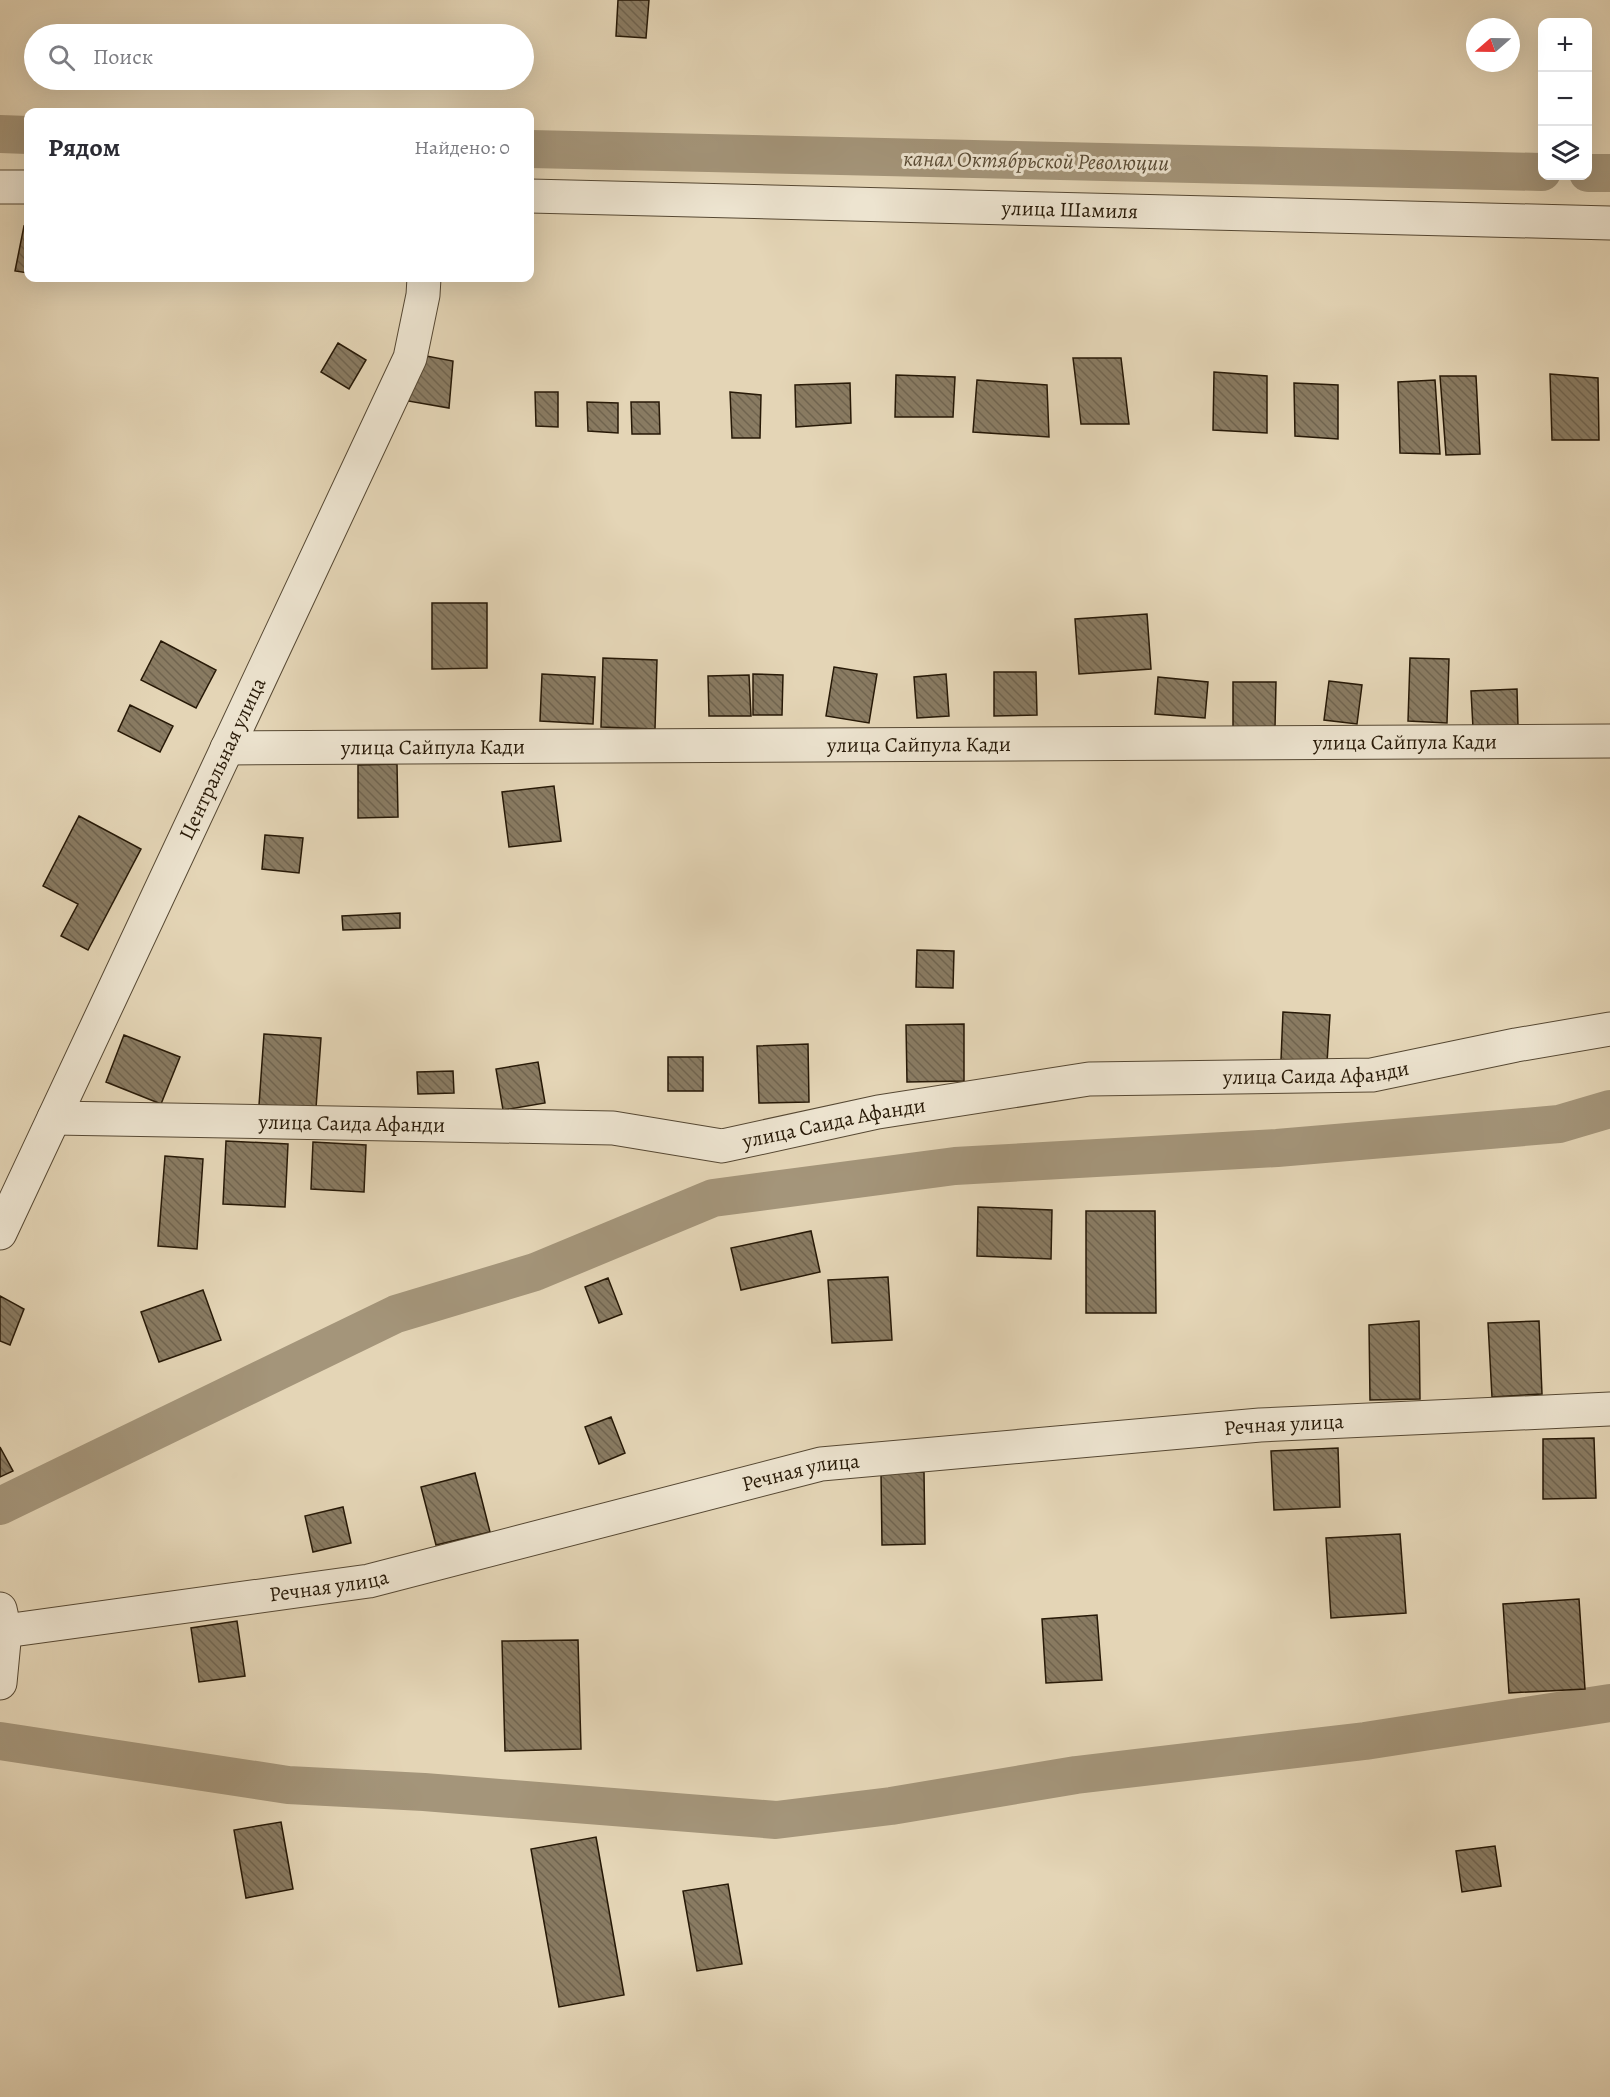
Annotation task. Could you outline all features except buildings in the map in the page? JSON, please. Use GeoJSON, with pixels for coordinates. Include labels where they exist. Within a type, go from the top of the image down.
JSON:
{"type":"FeatureCollection","features":[{"type":"Feature","properties":{"kind":"street"},"geometry":{"type":"LineString","coordinates":[[0,187],[24,187]]}},
{"type":"Feature","properties":{"kind":"street","name":"улица Шамиля"},"geometry":{"type":"LineString","coordinates":[[534,196],[1610,223]]}},
{"type":"Feature","properties":{"kind":"street","name":"Центральная улица"},"geometry":{"type":"LineString","coordinates":[[0,1233],[410,358],[424,282]]}},
{"type":"Feature","properties":{"kind":"street","name":"улица Сайпула Кади"},"geometry":{"type":"LineString","coordinates":[[227,748],[1610,741]]}},
{"type":"Feature","properties":{"kind":"street","name":"улица Саида Афанди"},"geometry":{"type":"LineString","coordinates":[[54,1118],[613,1128],[722,1146],[878,1112],[1089,1079],[1372,1075],[1516,1044],[1610,1029]]}},
{"type":"Feature","properties":{"kind":"street","name":"Речная улица"},"geometry":{"type":"LineString","coordinates":[[2,1620],[369,1581],[821,1464],[1260,1425],[1610,1409]]}},
{"type":"Feature","properties":{"kind":"street"},"geometry":{"type":"LineString","coordinates":[[0,1683],[2,1620]]}},
{"type":"Feature","properties":{"kind":"waterway","name":"канал Октябрьской Революции"},"geometry":{"type":"LineString","coordinates":[[0,134],[24,135]]}},
{"type":"Feature","properties":{"kind":"waterway","name":"канал Октябрьской Революции"},"geometry":{"type":"LineString","coordinates":[[534,149],[1538,172]]}},
{"type":"Feature","properties":{"kind":"waterway","name":"канал Октябрьской Революции"},"geometry":{"type":"LineString","coordinates":[[1592,173],[1610,173]]}},
{"type":"Feature","properties":{"kind":"waterway"},"geometry":{"type":"LineString","coordinates":[[0,1506],[396,1314],[535,1272],[713,1198],[955,1166],[1277,1148],[1559,1124],[1610,1109]]}},
{"type":"Feature","properties":{"kind":"waterway"},"geometry":{"type":"LineString","coordinates":[[0,1741],[288,1785],[424,1792],[776,1820],[891,1806],[1076,1775],[1365,1741],[1610,1703]]}}]}
